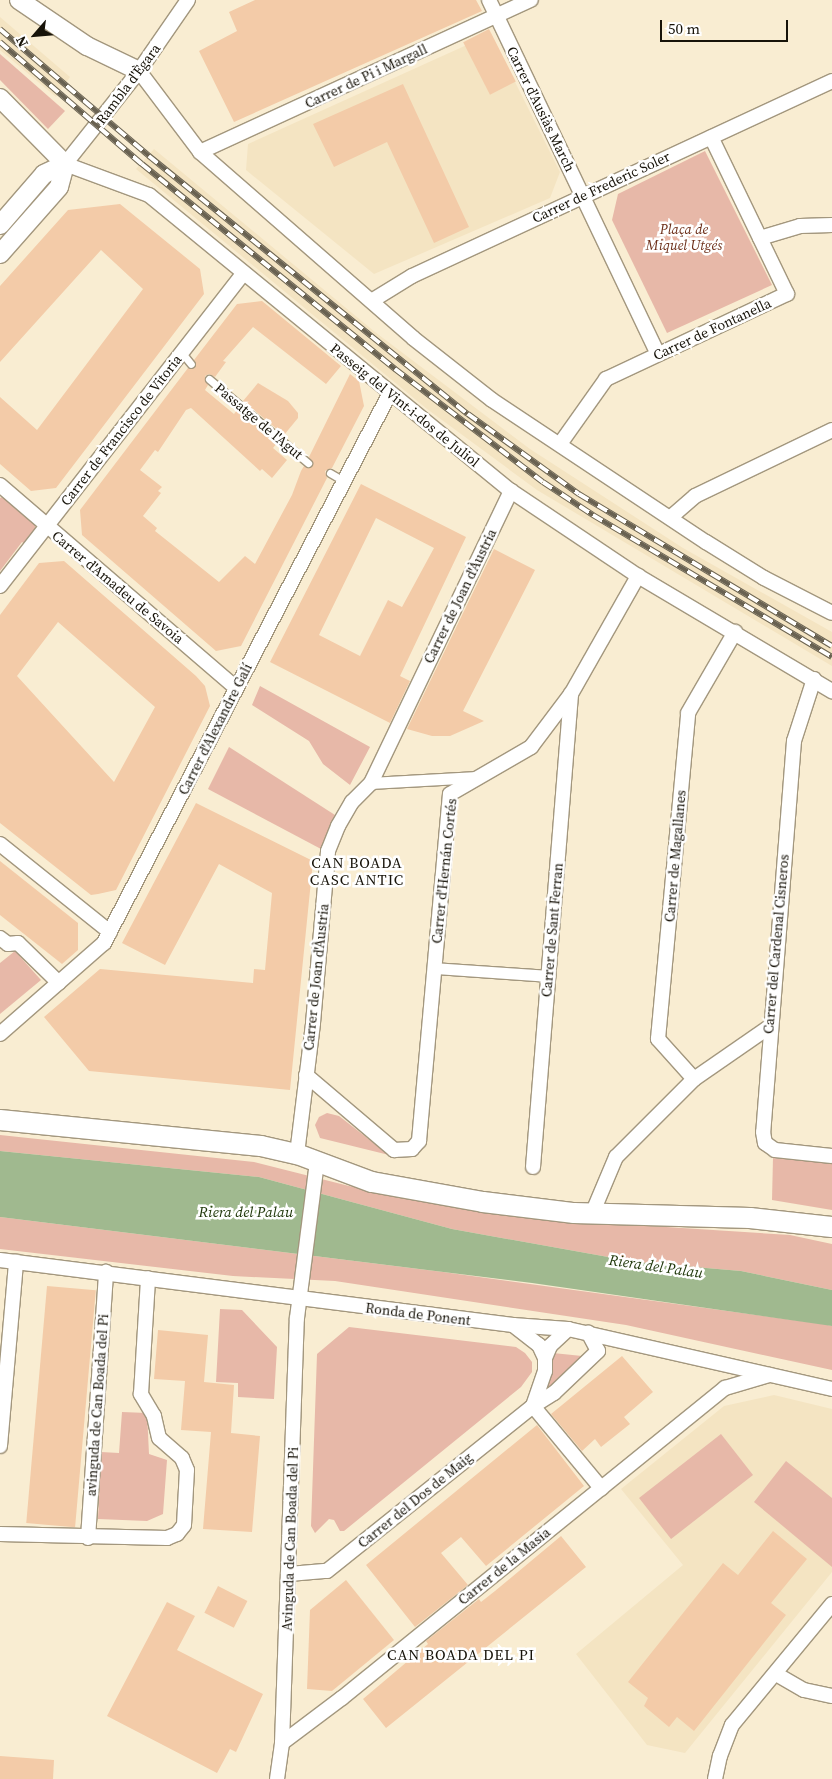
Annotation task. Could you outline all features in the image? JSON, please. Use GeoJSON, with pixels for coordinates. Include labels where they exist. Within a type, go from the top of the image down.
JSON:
{"type":"FeatureCollection","features":[{"type":"Feature","properties":{"kind":"main road"},"geometry":{"type":"LineString","coordinates":[[0,1120],[261,1146],[297,1154],[372,1182],[427,1193],[592,1214],[750,1218],[832,1227]]}},
{"type":"Feature","properties":{"kind":"street"},"geometry":{"type":"LineString","coordinates":[[19,0],[87,46],[140,71],[200,152],[373,300],[413,338],[492,400],[764,578],[832,613]]}},
{"type":"Feature","properties":{"kind":"street","name":"Rambla d'Ègara"},"geometry":{"type":"LineString","coordinates":[[65,164],[140,71],[188,0]]}},
{"type":"Feature","properties":{"kind":"street","name":"Carrer d'Ausiàs March"},"geometry":{"type":"LineString","coordinates":[[489,0],[658,354]]}},
{"type":"Feature","properties":{"kind":"street","name":"Carrer de Pi i Margall"},"geometry":{"type":"LineString","coordinates":[[200,152],[531,0]]}},
{"type":"Feature","properties":{"kind":"street","name":"Carrer de Frederic Soler"},"geometry":{"type":"LineString","coordinates":[[373,300],[412,276],[832,81]]}},
{"type":"Feature","properties":{"kind":"street","name":"Passeig del Vint-i-dos de Juliol"},"geometry":{"type":"LineString","coordinates":[[0,98],[65,164],[149,195],[243,274],[511,491],[638,576],[832,691]]}},
{"type":"Feature","properties":{"kind":"street","name":"Carrer de Fontanella"},"geometry":{"type":"LineString","coordinates":[[560,444],[606,379],[787,294],[711,137]]}},
{"type":"Feature","properties":{"kind":"street"},"geometry":{"type":"LineString","coordinates":[[0,224],[44,174],[65,164]]}},
{"type":"Feature","properties":{"kind":"street"},"geometry":{"type":"LineString","coordinates":[[0,254],[59,188],[65,164]]}},
{"type":"Feature","properties":{"kind":"street"},"geometry":{"type":"LineString","coordinates":[[760,238],[800,226],[832,225]]}},
{"type":"Feature","properties":{"kind":"street","name":"Carrer de Francisco de Vitoria"},"geometry":{"type":"LineString","coordinates":[[0,586],[243,274]]}},
{"type":"Feature","properties":{"kind":"street","name":"Carrer d'Alexandre Galí"},"geometry":{"type":"LineString","coordinates":[[0,1034],[104,943],[342,480],[390,393]]}},
{"type":"Feature","properties":{"kind":"street"},"geometry":{"type":"LineString","coordinates":[[671,517],[695,496],[832,430]]}},
{"type":"Feature","properties":{"kind":"street","name":"Carrer d'Amadeu de Savoia"},"geometry":{"type":"LineString","coordinates":[[0,484],[46,526],[236,688]]}},
{"type":"Feature","properties":{"kind":"street","name":"Carrer de Joan d'Àustria"},"geometry":{"type":"LineString","coordinates":[[297,1154],[328,851],[338,826],[352,802],[371,783],[511,491]]}},
{"type":"Feature","properties":{"kind":"street","name":"Carrer d'Hernán Cortés"},"geometry":{"type":"LineString","coordinates":[[306,1075],[394,1150],[412,1149],[419,1141],[450,794],[531,747],[571,694],[638,576]]}},
{"type":"Feature","properties":{"kind":"street","name":"Carrer de Magallanes"},"geometry":{"type":"LineString","coordinates":[[694,1079],[658,1040],[688,713],[734,632]]}},
{"type":"Feature","properties":{"kind":"street","name":"Carrer del Cardenal Cisneros"},"geometry":{"type":"LineString","coordinates":[[814,679],[794,741],[769,1027],[763,1132],[765,1143],[774,1150],[832,1156]]}},
{"type":"Feature","properties":{"kind":"street","name":"Carrer de Sant Ferran"},"geometry":{"type":"LineString","coordinates":[[533,1167],[571,694]]}},
{"type":"Feature","properties":{"kind":"street"},"geometry":{"type":"LineString","coordinates":[[371,783],[476,778]]}},
{"type":"Feature","properties":{"kind":"street"},"geometry":{"type":"LineString","coordinates":[[0,844],[110,932]]}},
{"type":"Feature","properties":{"kind":"street"},"geometry":{"type":"LineString","coordinates":[[3,945],[18,943],[59,983]]}},
{"type":"Feature","properties":{"kind":"street"},"geometry":{"type":"LineString","coordinates":[[434,968],[548,976]]}},
{"type":"Feature","properties":{"kind":"street"},"geometry":{"type":"LineString","coordinates":[[592,1214],[616,1157],[694,1079],[769,1027]]}},
{"type":"Feature","properties":{"kind":"street"},"geometry":{"type":"LineString","coordinates":[[299,1299],[301,1272],[317,1162]]}},
{"type":"Feature","properties":{"kind":"street","name":"Ronda de Ponent"},"geometry":{"type":"LineString","coordinates":[[0,1260],[106,1272],[514,1326],[588,1332],[832,1389]]}},
{"type":"Feature","properties":{"kind":"street"},"geometry":{"type":"LineString","coordinates":[[0,1446],[16,1262]]}},
{"type":"Feature","properties":{"kind":"street","name":"avinguda de Can Boada del Pi"},"geometry":{"type":"LineString","coordinates":[[88,1538],[106,1272]]}},
{"type":"Feature","properties":{"kind":"street"},"geometry":{"type":"LineString","coordinates":[[0,1534],[88,1538],[167,1538],[177,1534],[184,1525],[187,1470],[182,1458],[158,1438],[154,1416],[141,1394],[148,1278]]}},
{"type":"Feature","properties":{"kind":"street","name":"Avinguda de Can Boada del Pi"},"geometry":{"type":"LineString","coordinates":[[277,1779],[282,1743],[299,1299]]}},
{"type":"Feature","properties":{"kind":"street"},"geometry":{"type":"LineString","coordinates":[[514,1326],[538,1345],[545,1358]]}},
{"type":"Feature","properties":{"kind":"street"},"geometry":{"type":"LineString","coordinates":[[568,1329],[550,1346],[545,1358],[545,1371],[533,1406],[601,1488]]}},
{"type":"Feature","properties":{"kind":"street","name":"Carrer del Dos de Maig"},"geometry":{"type":"LineString","coordinates":[[289,1574],[327,1571],[533,1406],[554,1393],[594,1358],[598,1352],[588,1332]]}},
{"type":"Feature","properties":{"kind":"street"},"geometry":{"type":"LineString","coordinates":[[726,1388],[731,1371],[728,1365]]}},
{"type":"Feature","properties":{"kind":"street","name":"Carrer de la Masia"},"geometry":{"type":"LineString","coordinates":[[282,1743],[342,1698],[726,1388],[772,1374]]}},
{"type":"Feature","properties":{"kind":"street"},"geometry":{"type":"LineString","coordinates":[[715,1779],[720,1756],[732,1725],[832,1606]]}},
{"type":"Feature","properties":{"kind":"street"},"geometry":{"type":"LineString","coordinates":[[776,1674],[804,1690],[832,1696]]}},
{"type":"Feature","properties":{"kind":"lane"},"geometry":{"type":"LineString","coordinates":[[182,353],[191,364]]}},
{"type":"Feature","properties":{"kind":"lane","name":"Passatge de l'Agut"},"geometry":{"type":"LineString","coordinates":[[209,379],[308,463]]}},
{"type":"Feature","properties":{"kind":"lane"},"geometry":{"type":"LineString","coordinates":[[330,473],[342,480]]}},
{"type":"Feature","properties":{"kind":"shaded area"},"geometry":{"type":"Polygon","coordinates":[[[0,17],[70,77],[56,97],[0,50],[0,17]]]}},
{"type":"Feature","properties":{"kind":"shaded area"},"geometry":{"type":"Polygon","coordinates":[[[491,34],[560,172],[550,198],[374,274],[246,170],[248,144],[491,34]]]}},
{"type":"Feature","properties":{"kind":"shaded area"},"geometry":{"type":"Polygon","coordinates":[[[154,149],[375,332],[530,449],[683,548],[832,632],[832,666],[537,490],[427,409],[136,169],[154,149]]]}},
{"type":"Feature","properties":{"kind":"shaded area"},"geometry":{"type":"Polygon","coordinates":[[[774,1395],[832,1409],[832,1572],[685,1753],[647,1745],[576,1654],[683,1565],[621,1489],[724,1406],[774,1395]]]}},
{"type":"Feature","properties":{"kind":"green space"},"geometry":{"type":"Polygon","coordinates":[[[0,54],[65,111],[48,129],[0,80],[0,54]]]}},
{"type":"Feature","properties":{"kind":"green space","name":"Plaça de Miquel Utgés"},"geometry":{"type":"Polygon","coordinates":[[[705,151],[772,285],[667,333],[612,220],[618,194],[705,151]]]}},
{"type":"Feature","properties":{"kind":"green space"},"geometry":{"type":"Polygon","coordinates":[[[6,495],[35,522],[35,531],[26,545],[22,542],[0,571],[0,498],[6,495]]]}},
{"type":"Feature","properties":{"kind":"green space"},"geometry":{"type":"Polygon","coordinates":[[[260,686],[370,747],[350,785],[323,764],[309,741],[252,705],[260,686]]]}},
{"type":"Feature","properties":{"kind":"green space"},"geometry":{"type":"Polygon","coordinates":[[[229,747],[335,815],[321,849],[208,789],[229,747]]]}},
{"type":"Feature","properties":{"kind":"green space"},"geometry":{"type":"Polygon","coordinates":[[[15,951],[41,980],[0,1014],[0,963],[15,951]]]}},
{"type":"Feature","properties":{"kind":"green space"},"geometry":{"type":"Polygon","coordinates":[[[327,1113],[339,1116],[389,1155],[320,1138],[315,1125],[319,1117],[327,1113]]]}},
{"type":"Feature","properties":{"kind":"green space"},"geometry":{"type":"Polygon","coordinates":[[[0,1135],[254,1162],[349,1186],[541,1219],[790,1235],[832,1244],[832,1290],[741,1271],[636,1262],[452,1229],[259,1177],[0,1151],[0,1135]]]}},
{"type":"Feature","properties":{"kind":"green space"},"geometry":{"type":"Polygon","coordinates":[[[773,1158],[832,1163],[832,1210],[772,1200],[773,1158]]]}},
{"type":"Feature","properties":{"kind":"green space"},"geometry":{"type":"Polygon","coordinates":[[[0,1217],[443,1272],[823,1324],[832,1326],[832,1370],[626,1325],[335,1281],[233,1276],[0,1249],[0,1217]]]}},
{"type":"Feature","properties":{"kind":"green space"},"geometry":{"type":"Polygon","coordinates":[[[220,1309],[242,1310],[277,1347],[274,1399],[238,1397],[238,1383],[216,1382],[220,1309]]]}},
{"type":"Feature","properties":{"kind":"green space"},"geometry":{"type":"Polygon","coordinates":[[[349,1327],[516,1347],[525,1353],[532,1362],[532,1372],[521,1387],[344,1531],[340,1531],[334,1520],[329,1519],[315,1533],[311,1526],[317,1354],[349,1327]]]}},
{"type":"Feature","properties":{"kind":"green space"},"geometry":{"type":"Polygon","coordinates":[[[553,1353],[582,1356],[582,1361],[551,1389],[547,1386],[553,1353]]]}},
{"type":"Feature","properties":{"kind":"green space"},"geometry":{"type":"Polygon","coordinates":[[[122,1412],[147,1413],[149,1454],[167,1460],[163,1514],[147,1521],[98,1519],[101,1452],[119,1453],[122,1412]]]}},
{"type":"Feature","properties":{"kind":"green space"},"geometry":{"type":"Polygon","coordinates":[[[721,1434],[753,1475],[671,1539],[639,1498],[721,1434]]]}},
{"type":"Feature","properties":{"kind":"green space"},"geometry":{"type":"Polygon","coordinates":[[[786,1461],[832,1498],[832,1567],[754,1502],[786,1461]]]}},
{"type":"Feature","properties":{"kind":"water","name":"Riera del Palau"},"geometry":{"type":"Polygon","coordinates":[[[0,1151],[259,1177],[452,1229],[636,1262],[741,1271],[832,1290],[832,1326],[532,1283],[0,1217],[0,1151]]]}},
{"type":"Feature","properties":{"kind":"building"},"geometry":{"type":"Polygon","coordinates":[[[255,0],[476,0],[482,11],[234,122],[199,51],[237,31],[229,12],[255,0]]]}},
{"type":"Feature","properties":{"kind":"building"},"geometry":{"type":"Polygon","coordinates":[[[489,29],[516,82],[490,95],[463,42],[489,29]]]}},
{"type":"Feature","properties":{"kind":"building"},"geometry":{"type":"Polygon","coordinates":[[[403,84],[469,227],[434,243],[387,142],[334,167],[313,124],[403,84]]]}},
{"type":"Feature","properties":{"kind":"building"},"geometry":{"type":"Polygon","coordinates":[[[120,204],[200,269],[204,294],[56,488],[31,491],[0,464],[0,397],[37,430],[143,289],[101,250],[0,362],[0,286],[68,210],[120,204]]]}},
{"type":"Feature","properties":{"kind":"building"},"geometry":{"type":"Polygon","coordinates":[[[262,301],[341,366],[326,384],[253,327],[223,361],[226,362],[215,377],[209,374],[205,376],[208,385],[205,390],[234,414],[237,410],[277,443],[273,448],[287,460],[272,478],[262,469],[260,471],[191,408],[186,410],[158,452],[155,450],[140,470],[162,487],[158,491],[161,493],[143,516],[157,528],[155,531],[219,582],[245,556],[255,564],[292,495],[301,471],[304,466],[312,466],[309,457],[350,374],[359,381],[364,406],[332,468],[325,471],[327,478],[241,646],[216,651],[82,535],[80,510],[188,368],[195,368],[194,360],[237,304],[262,301]]]}},
{"type":"Feature","properties":{"kind":"building"},"geometry":{"type":"Polygon","coordinates":[[[258,383],[288,401],[298,413],[298,418],[284,435],[243,401],[258,383]]]}},
{"type":"Feature","properties":{"kind":"building"},"geometry":{"type":"Polygon","coordinates":[[[361,484],[466,537],[400,676],[410,681],[390,723],[270,662],[361,484]],[[376,518],[319,635],[360,656],[388,600],[402,607],[434,548],[376,518]]]}},
{"type":"Feature","properties":{"kind":"building"},"geometry":{"type":"Polygon","coordinates":[[[494,549],[535,570],[463,711],[484,721],[450,736],[432,736],[407,729],[494,549]]]}},
{"type":"Feature","properties":{"kind":"building"},"geometry":{"type":"Polygon","coordinates":[[[64,561],[196,676],[205,686],[210,706],[116,890],[98,894],[91,895],[0,823],[0,615],[39,563],[64,561]],[[58,622],[17,676],[114,782],[155,707],[58,622]]]}},
{"type":"Feature","properties":{"kind":"building"},"geometry":{"type":"Polygon","coordinates":[[[196,803],[313,861],[290,1090],[89,1071],[44,1017],[100,969],[253,983],[254,969],[265,970],[272,893],[219,864],[165,965],[122,943],[196,803]]]}},
{"type":"Feature","properties":{"kind":"building"},"geometry":{"type":"Polygon","coordinates":[[[0,861],[78,923],[78,950],[62,964],[0,915],[0,861]]]}},
{"type":"Feature","properties":{"kind":"building"},"geometry":{"type":"Polygon","coordinates":[[[47,1286],[96,1290],[75,1527],[26,1523],[47,1286]]]}},
{"type":"Feature","properties":{"kind":"building"},"geometry":{"type":"Polygon","coordinates":[[[158,1330],[208,1335],[204,1382],[234,1385],[231,1433],[260,1436],[252,1532],[203,1529],[211,1432],[181,1430],[185,1381],[154,1379],[158,1330]]]}},
{"type":"Feature","properties":{"kind":"building"},"geometry":{"type":"Polygon","coordinates":[[[622,1356],[653,1392],[624,1417],[630,1424],[601,1447],[595,1439],[582,1451],[551,1414],[622,1356]]]}},
{"type":"Feature","properties":{"kind":"building"},"geometry":{"type":"Polygon","coordinates":[[[537,1425],[584,1486],[486,1566],[461,1537],[441,1553],[468,1585],[415,1627],[366,1565],[537,1425]]]}},
{"type":"Feature","properties":{"kind":"building"},"geometry":{"type":"Polygon","coordinates":[[[773,1531],[807,1559],[771,1603],[786,1615],[694,1731],[677,1717],[669,1727],[644,1706],[648,1698],[628,1682],[723,1563],[738,1575],[773,1531]]]}},
{"type":"Feature","properties":{"kind":"building"},"geometry":{"type":"Polygon","coordinates":[[[561,1536],[586,1567],[386,1728],[363,1699],[428,1644],[426,1641],[479,1599],[481,1602],[561,1536]]]}},
{"type":"Feature","properties":{"kind":"building"},"geometry":{"type":"Polygon","coordinates":[[[346,1580],[394,1640],[332,1691],[307,1689],[310,1610],[346,1580]]]}},
{"type":"Feature","properties":{"kind":"building"},"geometry":{"type":"Polygon","coordinates":[[[218,1586],[247,1601],[234,1628],[204,1613],[218,1586]]]}},
{"type":"Feature","properties":{"kind":"building"},"geometry":{"type":"Polygon","coordinates":[[[167,1602],[195,1616],[177,1650],[263,1694],[236,1752],[230,1749],[217,1773],[107,1716],[167,1602]]]}},
{"type":"Feature","properties":{"kind":"building"},"geometry":{"type":"Polygon","coordinates":[[[0,1756],[54,1760],[53,1779],[0,1779],[0,1756]]]}},
{"type":"Feature","properties":{"kind":"railway"},"geometry":{"type":"LineString","coordinates":[[0,29],[149,156],[468,414],[579,494],[832,646]]}},
{"type":"Feature","properties":{"kind":"railway"},"geometry":{"type":"LineString","coordinates":[[0,42],[142,164],[395,369],[543,482],[593,515],[832,657]]}},
{"type":"Feature","properties":{"kind":"district","name":"CAN BOADA CASC ANTIC"},"geometry":{"type":"Point","coordinates":[357,870]}},
{"type":"Feature","properties":{"kind":"district","name":"CAN BOADA DEL PI"},"geometry":{"type":"Point","coordinates":[461,1655]}}]}
